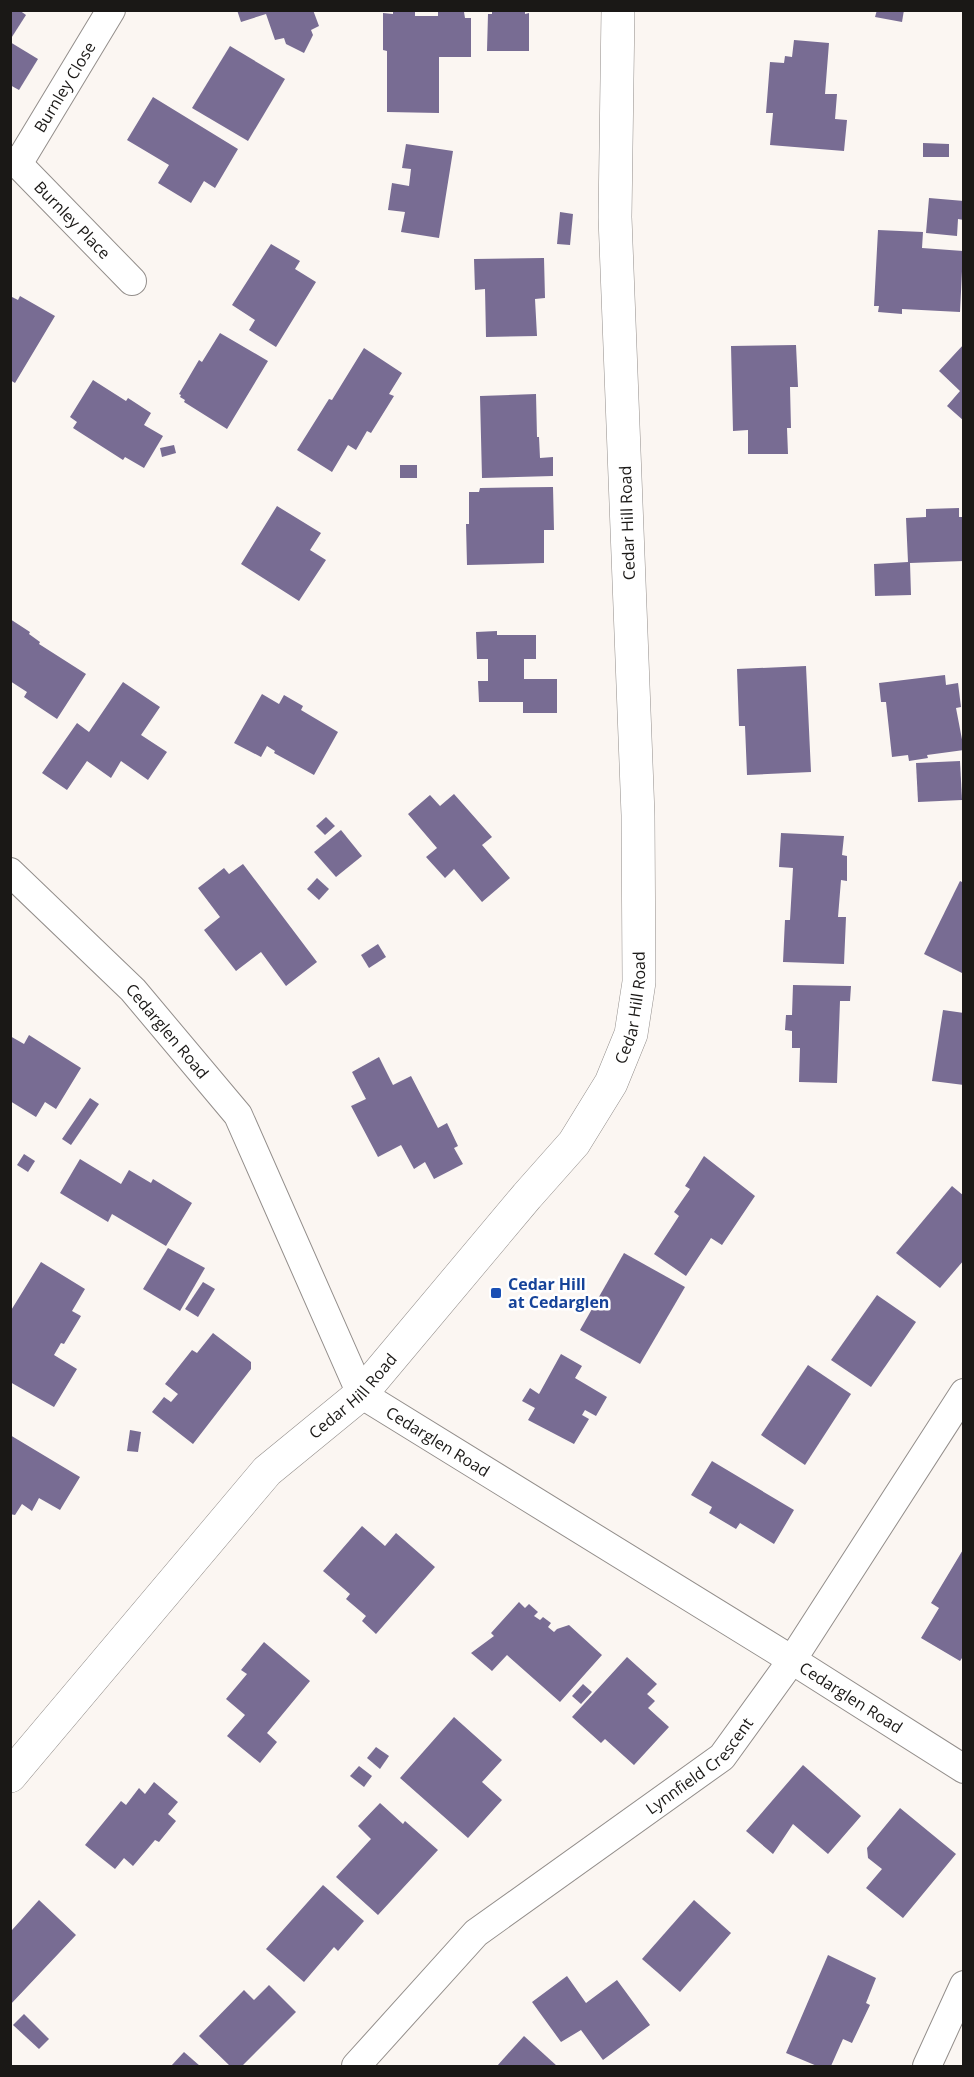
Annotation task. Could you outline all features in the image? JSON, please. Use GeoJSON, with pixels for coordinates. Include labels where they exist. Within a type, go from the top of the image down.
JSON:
{"type":"FeatureCollection","features":[{"type":"Feature","properties":{"kind":"street","name":"Burnley Close"},"geometry":{"type":"LineString","coordinates":[[14,162],[111,10]]}},
{"type":"Feature","properties":{"kind":"street","name":"Cedar Hill Road"},"geometry":{"type":"LineString","coordinates":[[10,1776],[267,1471],[362,1394],[574,1143],[612,1083],[631,1034],[639,982],[638,815],[615,217],[618,10]]}},
{"type":"Feature","properties":{"kind":"street","name":"Burnley Place"},"geometry":{"type":"LineString","coordinates":[[14,162],[132,281]]}},
{"type":"Feature","properties":{"kind":"street","name":"Cedarglen Road"},"geometry":{"type":"LineString","coordinates":[[10,872],[133,990],[238,1115],[362,1394],[963,1768]]}},
{"type":"Feature","properties":{"kind":"street","name":"Lynnfield Crescent"},"geometry":{"type":"LineString","coordinates":[[356,2067],[476,1933],[722,1757],[792,1660],[963,1393]]}},
{"type":"Feature","properties":{"kind":"street"},"geometry":{"type":"LineString","coordinates":[[927,2067],[963,1985]]}},
{"type":"Feature","properties":{"kind":"building"},"geometry":{"type":"Polygon","coordinates":[[[10,10],[19,10],[26,15],[10,40],[10,10]]]}},
{"type":"Feature","properties":{"kind":"building"},"geometry":{"type":"Polygon","coordinates":[[[237,10],[313,10],[319,26],[311,30],[313,35],[304,53],[286,44],[284,38],[275,40],[266,14],[241,22],[237,10]]]}},
{"type":"Feature","properties":{"kind":"building"},"geometry":{"type":"Polygon","coordinates":[[[393,10],[415,10],[415,16],[438,16],[438,12],[464,12],[465,18],[471,18],[471,57],[439,57],[439,113],[387,112],[387,51],[383,50],[383,13],[393,14],[393,10]]]}},
{"type":"Feature","properties":{"kind":"building"},"geometry":{"type":"Polygon","coordinates":[[[492,10],[525,10],[525,14],[529,13],[529,51],[487,51],[488,14],[492,14],[492,10]]]}},
{"type":"Feature","properties":{"kind":"building"},"geometry":{"type":"Polygon","coordinates":[[[877,10],[904,10],[902,22],[875,17],[877,10]]]}},
{"type":"Feature","properties":{"kind":"building"},"geometry":{"type":"Polygon","coordinates":[[[794,40],[829,43],[825,94],[837,94],[835,119],[847,120],[844,151],[770,145],[773,113],[766,113],[770,62],[784,63],[785,56],[792,57],[794,40]]]}},
{"type":"Feature","properties":{"kind":"building"},"geometry":{"type":"Polygon","coordinates":[[[10,42],[38,59],[19,90],[10,85],[10,42]]]}},
{"type":"Feature","properties":{"kind":"building"},"geometry":{"type":"Polygon","coordinates":[[[230,46],[285,79],[248,141],[192,108],[230,46]]]}},
{"type":"Feature","properties":{"kind":"building"},"geometry":{"type":"Polygon","coordinates":[[[153,97],[238,149],[215,188],[204,181],[191,203],[158,183],[169,165],[127,140],[153,97]]]}},
{"type":"Feature","properties":{"kind":"building"},"geometry":{"type":"Polygon","coordinates":[[[923,143],[949,144],[949,157],[923,157],[923,143]]]}},
{"type":"Feature","properties":{"kind":"building"},"geometry":{"type":"Polygon","coordinates":[[[406,144],[453,151],[439,238],[401,232],[405,212],[388,210],[392,183],[409,186],[411,169],[402,168],[406,144]]]}},
{"type":"Feature","properties":{"kind":"building"},"geometry":{"type":"Polygon","coordinates":[[[929,198],[964,201],[964,220],[958,219],[957,236],[926,233],[929,198]]]}},
{"type":"Feature","properties":{"kind":"building"},"geometry":{"type":"Polygon","coordinates":[[[560,212],[573,214],[570,245],[557,244],[560,212]]]}},
{"type":"Feature","properties":{"kind":"building"},"geometry":{"type":"Polygon","coordinates":[[[878,230],[923,232],[922,248],[963,251],[960,312],[902,309],[902,314],[878,312],[879,306],[874,306],[878,230]]]}},
{"type":"Feature","properties":{"kind":"building"},"geometry":{"type":"Polygon","coordinates":[[[271,244],[300,261],[295,269],[316,282],[276,347],[249,330],[255,320],[232,305],[271,244]]]}},
{"type":"Feature","properties":{"kind":"building"},"geometry":{"type":"Polygon","coordinates":[[[544,258],[545,298],[535,299],[537,336],[486,337],[485,289],[475,290],[474,259],[544,258]]]}},
{"type":"Feature","properties":{"kind":"building"},"geometry":{"type":"Polygon","coordinates":[[[10,296],[18,300],[20,296],[55,316],[15,383],[10,380],[10,296]]]}},
{"type":"Feature","properties":{"kind":"building"},"geometry":{"type":"Polygon","coordinates":[[[220,333],[268,361],[227,429],[184,402],[185,400],[179,394],[199,360],[202,362],[220,333]]]}},
{"type":"Feature","properties":{"kind":"building"},"geometry":{"type":"Polygon","coordinates":[[[964,344],[964,421],[947,406],[960,391],[939,371],[964,344]]]}},
{"type":"Feature","properties":{"kind":"building"},"geometry":{"type":"Polygon","coordinates":[[[796,345],[798,387],[790,387],[791,428],[787,428],[788,454],[748,454],[748,430],[733,431],[731,346],[796,345]]]}},
{"type":"Feature","properties":{"kind":"building"},"geometry":{"type":"Polygon","coordinates":[[[364,348],[402,373],[389,394],[394,396],[371,433],[367,431],[356,450],[348,445],[332,472],[297,450],[329,399],[332,400],[364,348]]]}},
{"type":"Feature","properties":{"kind":"building"},"geometry":{"type":"Polygon","coordinates":[[[93,380],[126,401],[128,398],[151,413],[144,425],[163,436],[144,468],[125,457],[123,460],[73,428],[77,422],[70,417],[93,380]]]}},
{"type":"Feature","properties":{"kind":"building"},"geometry":{"type":"Polygon","coordinates":[[[536,394],[540,458],[553,457],[553,476],[482,478],[480,396],[536,394]]]}},
{"type":"Feature","properties":{"kind":"building"},"geometry":{"type":"Polygon","coordinates":[[[174,445],[176,453],[162,457],[160,448],[174,445]]]}},
{"type":"Feature","properties":{"kind":"building"},"geometry":{"type":"Polygon","coordinates":[[[400,465],[417,465],[417,478],[400,478],[400,465]]]}},
{"type":"Feature","properties":{"kind":"building"},"geometry":{"type":"Polygon","coordinates":[[[553,487],[554,530],[544,530],[544,563],[467,565],[466,524],[469,524],[469,492],[479,492],[480,488],[553,487]]]}},
{"type":"Feature","properties":{"kind":"building"},"geometry":{"type":"Polygon","coordinates":[[[277,506],[321,533],[310,550],[326,560],[299,601],[241,564],[277,506]]]}},
{"type":"Feature","properties":{"kind":"building"},"geometry":{"type":"Polygon","coordinates":[[[959,508],[959,517],[964,517],[964,561],[910,563],[911,595],[875,596],[874,564],[908,562],[906,518],[926,517],[926,509],[959,508]]]}},
{"type":"Feature","properties":{"kind":"building"},"geometry":{"type":"Polygon","coordinates":[[[10,619],[30,632],[29,634],[40,642],[39,644],[86,674],[57,719],[24,697],[27,692],[10,681],[10,619]]]}},
{"type":"Feature","properties":{"kind":"building"},"geometry":{"type":"Polygon","coordinates":[[[497,631],[497,635],[536,635],[536,659],[524,659],[524,679],[557,679],[557,713],[523,713],[523,702],[479,702],[478,681],[488,681],[488,659],[477,659],[476,632],[497,631]]]}},
{"type":"Feature","properties":{"kind":"building"},"geometry":{"type":"Polygon","coordinates":[[[806,666],[811,772],[747,775],[745,726],[739,726],[737,669],[806,666]]]}},
{"type":"Feature","properties":{"kind":"building"},"geometry":{"type":"Polygon","coordinates":[[[945,675],[946,685],[958,683],[961,707],[956,708],[964,750],[927,755],[928,758],[909,761],[908,755],[892,757],[886,702],[881,702],[879,683],[945,675]]]}},
{"type":"Feature","properties":{"kind":"building"},"geometry":{"type":"Polygon","coordinates":[[[123,682],[160,707],[141,735],[167,752],[148,780],[121,761],[111,778],[87,761],[67,790],[42,773],[77,723],[89,732],[123,682]]]}},
{"type":"Feature","properties":{"kind":"building"},"geometry":{"type":"Polygon","coordinates":[[[262,694],[279,704],[284,695],[303,706],[301,710],[338,732],[314,775],[274,753],[275,751],[267,746],[261,757],[234,743],[262,694]]]}},
{"type":"Feature","properties":{"kind":"building"},"geometry":{"type":"Polygon","coordinates":[[[960,761],[962,800],[918,802],[916,763],[960,761]]]}},
{"type":"Feature","properties":{"kind":"building"},"geometry":{"type":"Polygon","coordinates":[[[454,794],[492,837],[482,845],[510,878],[482,902],[454,869],[445,878],[426,857],[437,848],[408,814],[430,795],[440,806],[454,794]]]}},
{"type":"Feature","properties":{"kind":"building"},"geometry":{"type":"Polygon","coordinates":[[[326,817],[335,826],[325,835],[316,826],[326,817]]]}},
{"type":"Feature","properties":{"kind":"building"},"geometry":{"type":"Polygon","coordinates":[[[341,830],[362,856],[336,877],[314,852],[341,830]]]}},
{"type":"Feature","properties":{"kind":"building"},"geometry":{"type":"Polygon","coordinates":[[[781,833],[844,836],[842,855],[847,856],[847,881],[841,880],[838,917],[846,917],[844,964],[783,962],[785,920],[790,920],[793,868],[779,867],[781,833]]]}},
{"type":"Feature","properties":{"kind":"building"},"geometry":{"type":"Polygon","coordinates":[[[243,864],[317,962],[286,986],[261,952],[236,971],[204,930],[220,917],[198,888],[224,868],[229,874],[243,864]]]}},
{"type":"Feature","properties":{"kind":"building"},"geometry":{"type":"Polygon","coordinates":[[[317,878],[329,889],[319,900],[307,889],[317,878]]]}},
{"type":"Feature","properties":{"kind":"building"},"geometry":{"type":"Polygon","coordinates":[[[960,881],[964,883],[964,974],[924,954],[960,881]]]}},
{"type":"Feature","properties":{"kind":"building"},"geometry":{"type":"Polygon","coordinates":[[[378,944],[386,957],[369,968],[361,955],[378,944]]]}},
{"type":"Feature","properties":{"kind":"building"},"geometry":{"type":"Polygon","coordinates":[[[793,985],[851,986],[850,1001],[840,1001],[837,1083],[799,1082],[800,1048],[792,1048],[792,1031],[785,1030],[786,1015],[792,1015],[793,985]]]}},
{"type":"Feature","properties":{"kind":"building"},"geometry":{"type":"Polygon","coordinates":[[[943,1010],[964,1013],[964,1085],[932,1081],[943,1010]]]}},
{"type":"Feature","properties":{"kind":"building"},"geometry":{"type":"Polygon","coordinates":[[[29,1035],[81,1068],[56,1109],[45,1102],[36,1117],[10,1101],[10,1036],[24,1044],[29,1035]]]}},
{"type":"Feature","properties":{"kind":"building"},"geometry":{"type":"Polygon","coordinates":[[[379,1057],[393,1085],[411,1076],[438,1128],[447,1123],[458,1146],[454,1148],[463,1164],[434,1179],[425,1162],[414,1169],[401,1145],[378,1157],[351,1106],[366,1099],[352,1072],[379,1057]]]}},
{"type":"Feature","properties":{"kind":"building"},"geometry":{"type":"Polygon","coordinates":[[[90,1098],[99,1104],[71,1145],[62,1139],[90,1098]]]}},
{"type":"Feature","properties":{"kind":"building"},"geometry":{"type":"Polygon","coordinates":[[[24,1154],[35,1161],[28,1172],[17,1165],[24,1154]]]}},
{"type":"Feature","properties":{"kind":"building"},"geometry":{"type":"Polygon","coordinates":[[[704,1156],[755,1196],[722,1245],[711,1238],[686,1276],[654,1254],[679,1216],[674,1212],[690,1189],[685,1186],[704,1156]]]}},
{"type":"Feature","properties":{"kind":"building"},"geometry":{"type":"Polygon","coordinates":[[[80,1159],[121,1184],[129,1170],[151,1183],[153,1179],[192,1203],[166,1246],[112,1214],[108,1222],[60,1193],[80,1159]]]}},
{"type":"Feature","properties":{"kind":"building"},"geometry":{"type":"Polygon","coordinates":[[[952,1186],[964,1196],[964,1260],[940,1288],[896,1253],[952,1186]]]}},
{"type":"Feature","properties":{"kind":"building"},"geometry":{"type":"Polygon","coordinates":[[[168,1248],[205,1268],[180,1311],[143,1289],[168,1248]]]}},
{"type":"Feature","properties":{"kind":"building"},"geometry":{"type":"Polygon","coordinates":[[[624,1253],[685,1287],[640,1364],[580,1330],[624,1253]]]}},
{"type":"Feature","properties":{"kind":"building"},"geometry":{"type":"Polygon","coordinates":[[[41,1262],[85,1289],[72,1311],[81,1316],[64,1344],[61,1343],[54,1355],[77,1369],[54,1407],[10,1382],[10,1312],[41,1262]]]}},
{"type":"Feature","properties":{"kind":"building"},"geometry":{"type":"Polygon","coordinates":[[[203,1282],[215,1289],[198,1317],[185,1309],[203,1282]]]}},
{"type":"Feature","properties":{"kind":"building"},"geometry":{"type":"Polygon","coordinates":[[[877,1295],[916,1322],[871,1387],[831,1360],[877,1295]]]}},
{"type":"Feature","properties":{"kind":"building"},"geometry":{"type":"Polygon","coordinates":[[[213,1333],[251,1362],[251,1369],[193,1444],[152,1412],[164,1397],[171,1402],[178,1394],[165,1384],[192,1350],[197,1353],[213,1333]]]}},
{"type":"Feature","properties":{"kind":"building"},"geometry":{"type":"Polygon","coordinates":[[[561,1354],[582,1366],[575,1378],[607,1397],[596,1416],[585,1410],[582,1415],[589,1419],[574,1444],[528,1420],[535,1408],[522,1401],[530,1388],[539,1394],[561,1354]]]}},
{"type":"Feature","properties":{"kind":"building"},"geometry":{"type":"Polygon","coordinates":[[[808,1365],[851,1394],[805,1465],[761,1435],[808,1365]]]}},
{"type":"Feature","properties":{"kind":"building"},"geometry":{"type":"Polygon","coordinates":[[[130,1430],[141,1432],[138,1452],[127,1451],[130,1430]]]}},
{"type":"Feature","properties":{"kind":"building"},"geometry":{"type":"Polygon","coordinates":[[[10,1435],[80,1477],[60,1510],[39,1498],[32,1511],[22,1504],[15,1515],[10,1514],[10,1435]]]}},
{"type":"Feature","properties":{"kind":"building"},"geometry":{"type":"Polygon","coordinates":[[[712,1461],[794,1510],[774,1544],[740,1523],[736,1529],[709,1513],[712,1507],[691,1495],[712,1461]]]}},
{"type":"Feature","properties":{"kind":"building"},"geometry":{"type":"Polygon","coordinates":[[[362,1526],[385,1546],[396,1533],[435,1567],[376,1634],[362,1621],[366,1616],[346,1599],[350,1594],[323,1571],[362,1526]]]}},
{"type":"Feature","properties":{"kind":"building"},"geometry":{"type":"Polygon","coordinates":[[[964,1548],[964,1655],[960,1661],[921,1638],[939,1608],[931,1603],[964,1548]]]}},
{"type":"Feature","properties":{"kind":"building"},"geometry":{"type":"Polygon","coordinates":[[[519,1602],[525,1608],[529,1604],[538,1612],[534,1616],[540,1620],[543,1617],[551,1623],[548,1627],[554,1632],[569,1625],[602,1655],[560,1702],[507,1655],[492,1671],[471,1653],[494,1636],[491,1633],[519,1602]]]}},
{"type":"Feature","properties":{"kind":"building"},"geometry":{"type":"Polygon","coordinates":[[[264,1642],[310,1681],[267,1733],[277,1742],[260,1763],[227,1736],[245,1715],[226,1699],[247,1674],[241,1670],[264,1642]]]}},
{"type":"Feature","properties":{"kind":"building"},"geometry":{"type":"Polygon","coordinates":[[[627,1657],[657,1684],[647,1694],[655,1701],[648,1708],[669,1727],[634,1765],[605,1739],[601,1743],[572,1717],[627,1657]]]}},
{"type":"Feature","properties":{"kind":"building"},"geometry":{"type":"Polygon","coordinates":[[[583,1684],[592,1692],[581,1704],[572,1696],[583,1684]]]}},
{"type":"Feature","properties":{"kind":"building"},"geometry":{"type":"Polygon","coordinates":[[[454,1717],[502,1760],[482,1782],[502,1800],[468,1838],[400,1778],[454,1717]]]}},
{"type":"Feature","properties":{"kind":"building"},"geometry":{"type":"Polygon","coordinates":[[[376,1747],[389,1756],[380,1769],[367,1758],[376,1747]]]}},
{"type":"Feature","properties":{"kind":"building"},"geometry":{"type":"Polygon","coordinates":[[[803,1765],[861,1816],[828,1854],[793,1824],[773,1854],[746,1831],[803,1765]]]}},
{"type":"Feature","properties":{"kind":"building"},"geometry":{"type":"Polygon","coordinates":[[[359,1766],[372,1776],[364,1787],[350,1776],[359,1766]]]}},
{"type":"Feature","properties":{"kind":"building"},"geometry":{"type":"Polygon","coordinates":[[[154,1782],[178,1802],[168,1814],[176,1821],[159,1842],[155,1840],[133,1866],[124,1858],[115,1869],[85,1845],[121,1801],[126,1805],[139,1788],[145,1794],[154,1782]]]}},
{"type":"Feature","properties":{"kind":"building"},"geometry":{"type":"Polygon","coordinates":[[[380,1803],[403,1824],[405,1821],[438,1850],[378,1915],[336,1877],[371,1839],[358,1826],[380,1803]]]}},
{"type":"Feature","properties":{"kind":"building"},"geometry":{"type":"Polygon","coordinates":[[[900,1808],[956,1854],[903,1918],[866,1888],[882,1869],[868,1858],[867,1848],[900,1808]]]}},
{"type":"Feature","properties":{"kind":"building"},"geometry":{"type":"Polygon","coordinates":[[[323,1885],[364,1921],[338,1951],[334,1947],[304,1982],[266,1949],[323,1885]]]}},
{"type":"Feature","properties":{"kind":"building"},"geometry":{"type":"Polygon","coordinates":[[[39,1900],[76,1935],[10,2005],[10,1929],[12,1930],[39,1900]]]}},
{"type":"Feature","properties":{"kind":"building"},"geometry":{"type":"Polygon","coordinates":[[[694,1900],[731,1933],[680,1992],[642,1959],[694,1900]]]}},
{"type":"Feature","properties":{"kind":"building"},"geometry":{"type":"Polygon","coordinates":[[[828,1955],[876,1978],[866,2003],[870,2005],[852,2043],[843,2039],[831,2066],[817,2066],[786,2053],[828,1955]]]}},
{"type":"Feature","properties":{"kind":"building"},"geometry":{"type":"Polygon","coordinates":[[[567,1976],[586,2003],[617,1980],[650,2025],[603,2060],[581,2030],[561,2042],[532,2002],[567,1976]]]}},
{"type":"Feature","properties":{"kind":"building"},"geometry":{"type":"Polygon","coordinates":[[[269,1985],[296,2012],[242,2066],[230,2066],[199,2036],[244,1990],[254,2000],[269,1985]]]}},
{"type":"Feature","properties":{"kind":"building"},"geometry":{"type":"Polygon","coordinates":[[[24,2014],[49,2039],[39,2049],[13,2025],[24,2014]]]}},
{"type":"Feature","properties":{"kind":"building"},"geometry":{"type":"Polygon","coordinates":[[[524,2036],[557,2066],[497,2066],[524,2036]]]}},
{"type":"Feature","properties":{"kind":"building"},"geometry":{"type":"Polygon","coordinates":[[[184,2052],[200,2066],[171,2066],[184,2052]]]}},
{"type":"Feature","properties":{"kind":"place","name":"Cedar Hill at Cedarglen"},"geometry":{"type":"Point","coordinates":[496,1293]}}]}
